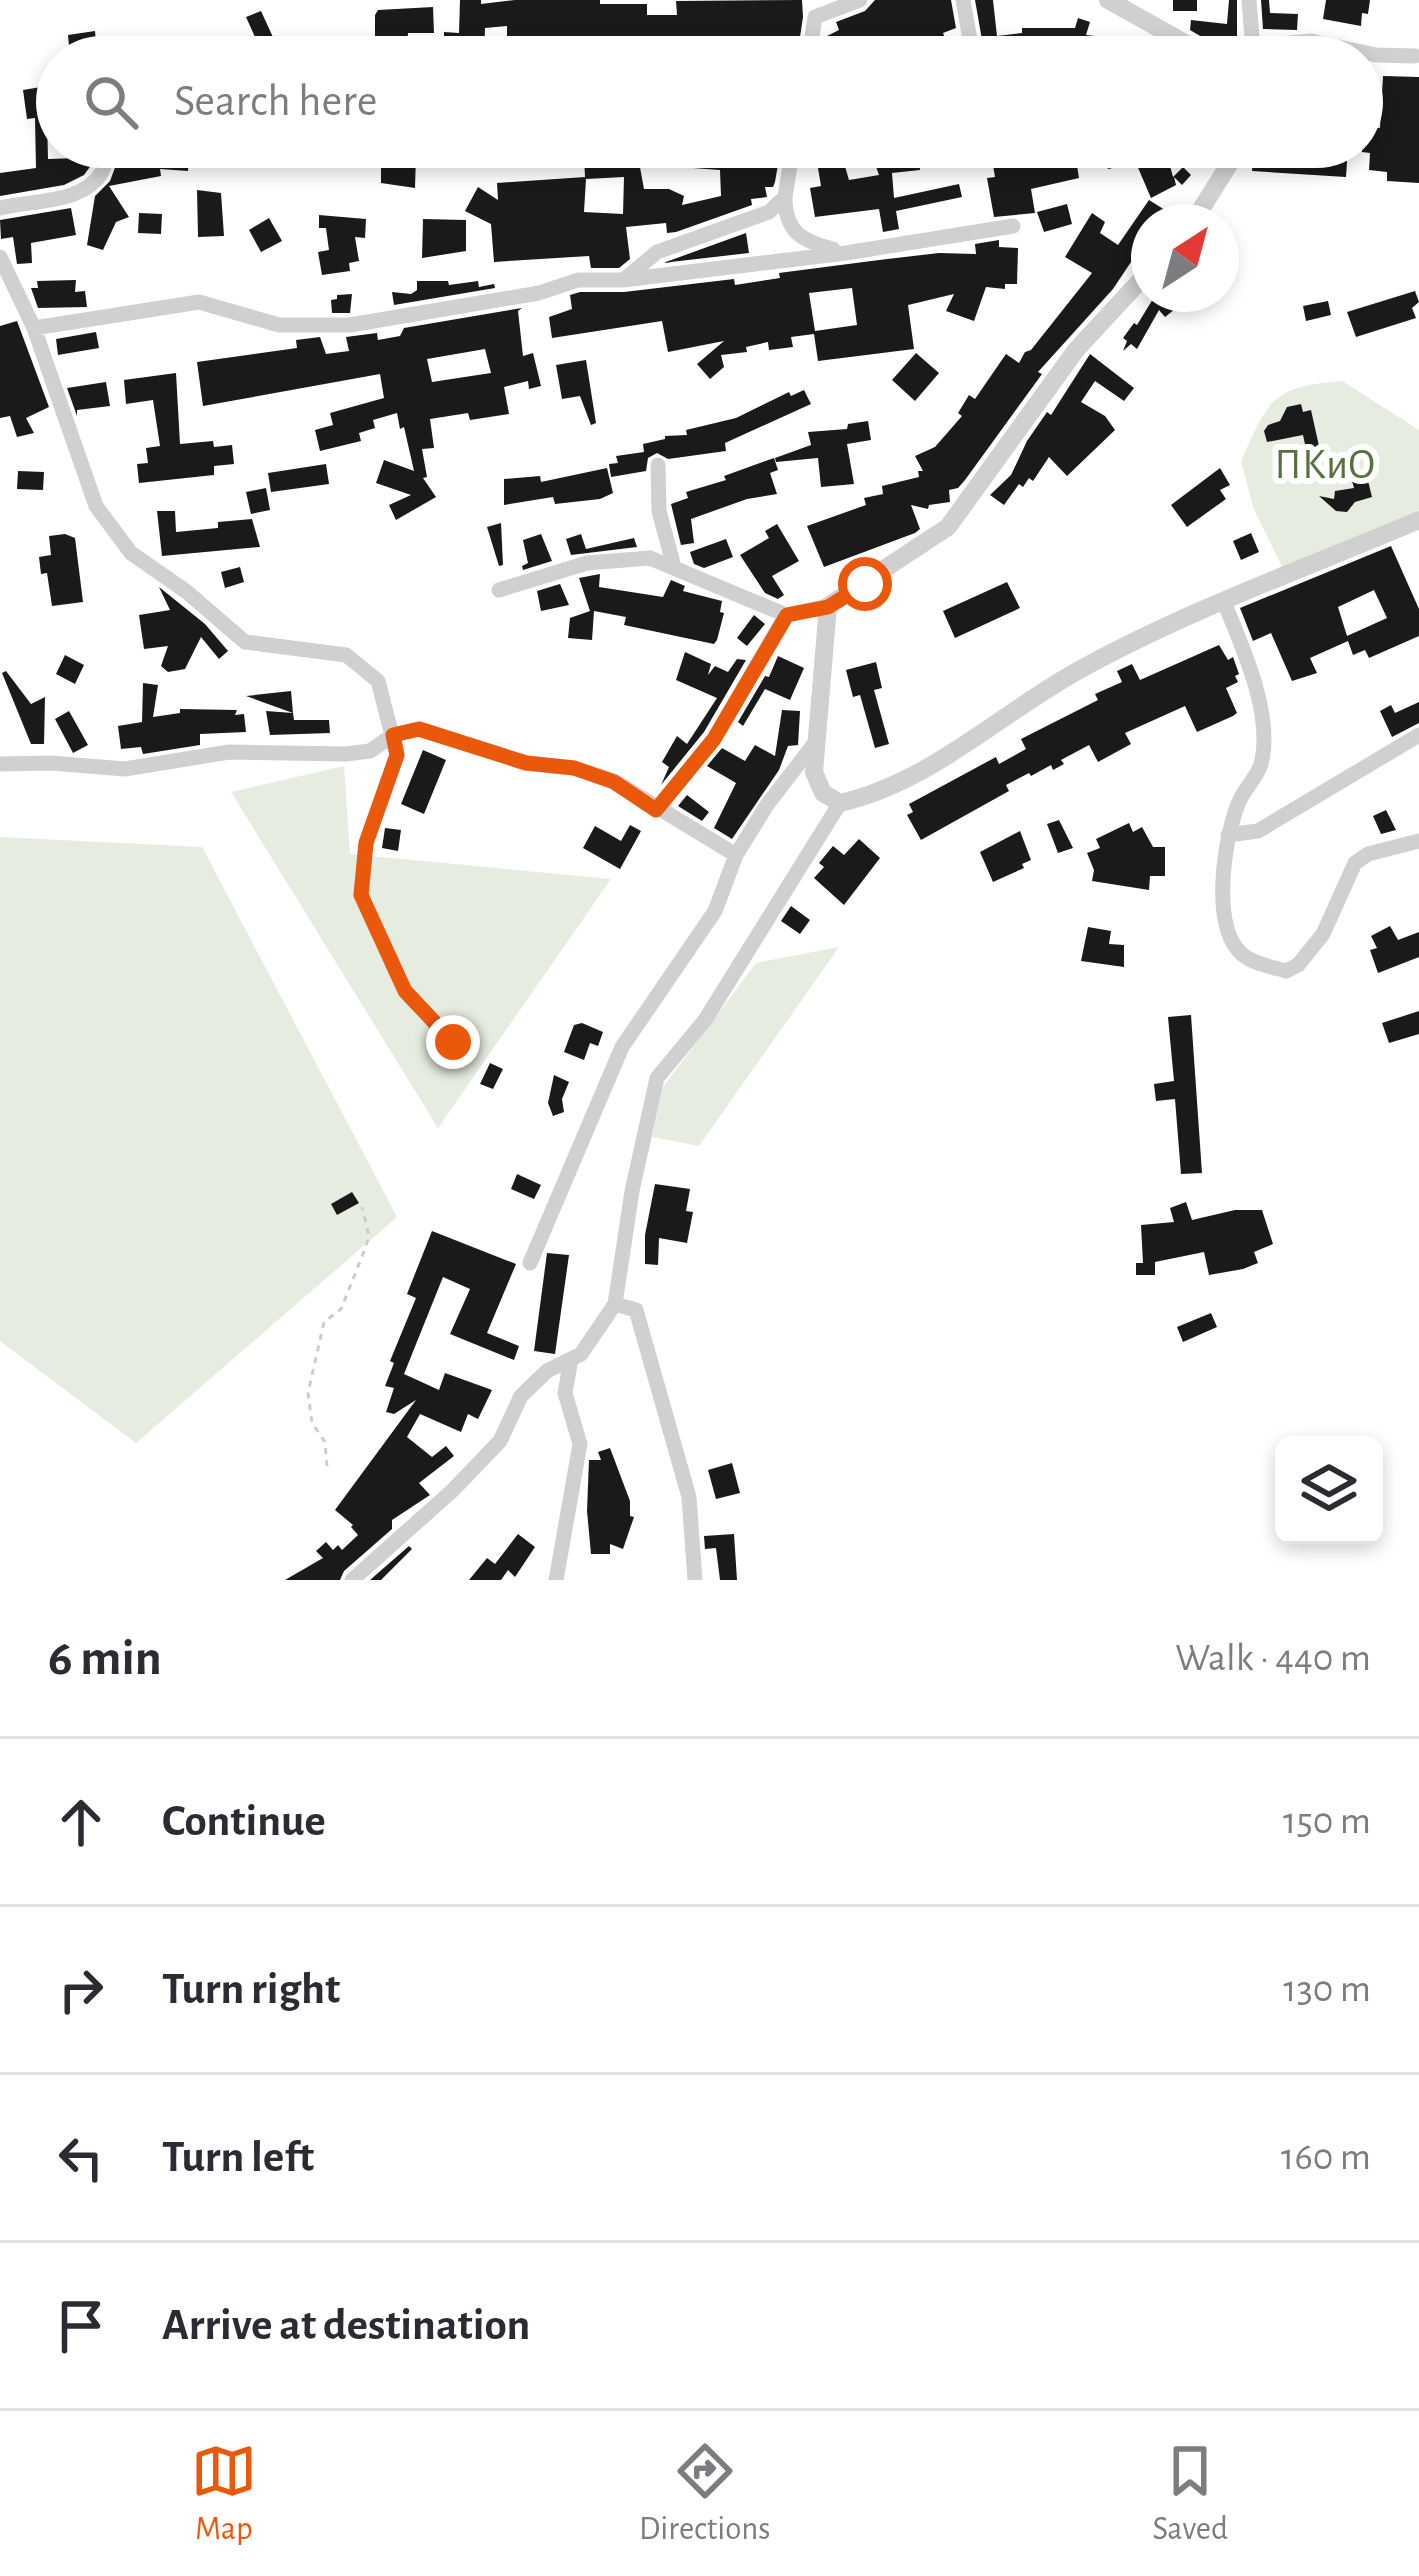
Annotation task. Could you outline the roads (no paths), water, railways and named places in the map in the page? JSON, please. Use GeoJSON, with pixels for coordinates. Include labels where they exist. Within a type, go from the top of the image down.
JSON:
{"type":"FeatureCollection","features":[{"type":"Feature","properties":{"kind":"street"},"geometry":{"type":"LineString","coordinates":[[812,36],[815,17],[860,0]]}},
{"type":"Feature","properties":{"kind":"street"},"geometry":{"type":"LineString","coordinates":[[963,0],[969,36]]}},
{"type":"Feature","properties":{"kind":"street"},"geometry":{"type":"LineString","coordinates":[[1108,0],[1172,36]]}},
{"type":"Feature","properties":{"kind":"street"},"geometry":{"type":"LineString","coordinates":[[1248,36],[1249,0]]}},
{"type":"Feature","properties":{"kind":"street"},"geometry":{"type":"LineString","coordinates":[[1383,55],[1415,56]]}},
{"type":"Feature","properties":{"kind":"street"},"geometry":{"type":"LineString","coordinates":[[0,208],[62,198],[88,186],[102,168]]}},
{"type":"Feature","properties":{"kind":"street"},"geometry":{"type":"LineString","coordinates":[[790,168],[785,215],[802,241],[846,253]]}},
{"type":"Feature","properties":{"kind":"street"},"geometry":{"type":"LineString","coordinates":[[1204,204],[1227,168]]}},
{"type":"Feature","properties":{"kind":"street"},"geometry":{"type":"LineString","coordinates":[[623,280],[658,252],[769,212],[785,197]]}},
{"type":"Feature","properties":{"kind":"street"},"geometry":{"type":"LineString","coordinates":[[34,328],[199,302],[280,325],[350,325],[539,293],[578,280],[623,280],[846,253],[1013,226]]}},
{"type":"Feature","properties":{"kind":"street"},"geometry":{"type":"LineString","coordinates":[[0,257],[34,328],[96,506],[131,553],[188,592],[245,642],[346,655],[378,681],[397,755],[366,843],[361,895],[405,991],[453,1042]]}},
{"type":"Feature","properties":{"kind":"street"},"geometry":{"type":"LineString","coordinates":[[499,590],[586,563],[650,558],[787,615],[828,607],[948,527],[1076,350],[1131,290]]}},
{"type":"Feature","properties":{"kind":"street"},"geometry":{"type":"LineString","coordinates":[[658,465],[659,512],[674,567]]}},
{"type":"Feature","properties":{"kind":"street"},"geometry":{"type":"LineString","coordinates":[[828,607],[814,772],[823,793],[840,803],[874,796],[1080,669],[1223,602],[1419,520]]}},
{"type":"Feature","properties":{"kind":"street"},"geometry":{"type":"LineString","coordinates":[[1223,602],[1256,678],[1261,729],[1261,764],[1239,798],[1228,835],[1224,926],[1232,943],[1246,959],[1286,971],[1323,934],[1355,862],[1419,841]]}},
{"type":"Feature","properties":{"kind":"street"},"geometry":{"type":"LineString","coordinates":[[656,810],[714,739],[787,615]]}},
{"type":"Feature","properties":{"kind":"street"},"geometry":{"type":"LineString","coordinates":[[0,764],[125,769],[230,752],[346,754],[370,751],[393,735],[419,729],[526,763],[574,768],[614,782],[736,855]]}},
{"type":"Feature","properties":{"kind":"street"},"geometry":{"type":"LineString","coordinates":[[1228,835],[1258,831],[1419,735]]}},
{"type":"Feature","properties":{"kind":"street"},"geometry":{"type":"LineString","coordinates":[[530,1263],[622,1047],[715,911],[736,855],[793,767],[817,740]]}},
{"type":"Feature","properties":{"kind":"street"},"geometry":{"type":"LineString","coordinates":[[352,1580],[500,1441],[521,1396],[548,1371],[581,1354],[616,1304],[632,1191],[658,1078],[705,1020],[840,803]]}},
{"type":"Feature","properties":{"kind":"street"},"geometry":{"type":"LineString","coordinates":[[616,1304],[636,1310],[663,1396],[689,1497],[695,1580]]}},
{"type":"Feature","properties":{"kind":"street"},"geometry":{"type":"LineString","coordinates":[[556,1580],[580,1444],[566,1393],[571,1359]]}},
{"type":"Feature","properties":{"kind":"park label","name":"ПКиО"},"geometry":{"type":"Point","coordinates":[1325,465]}}]}
